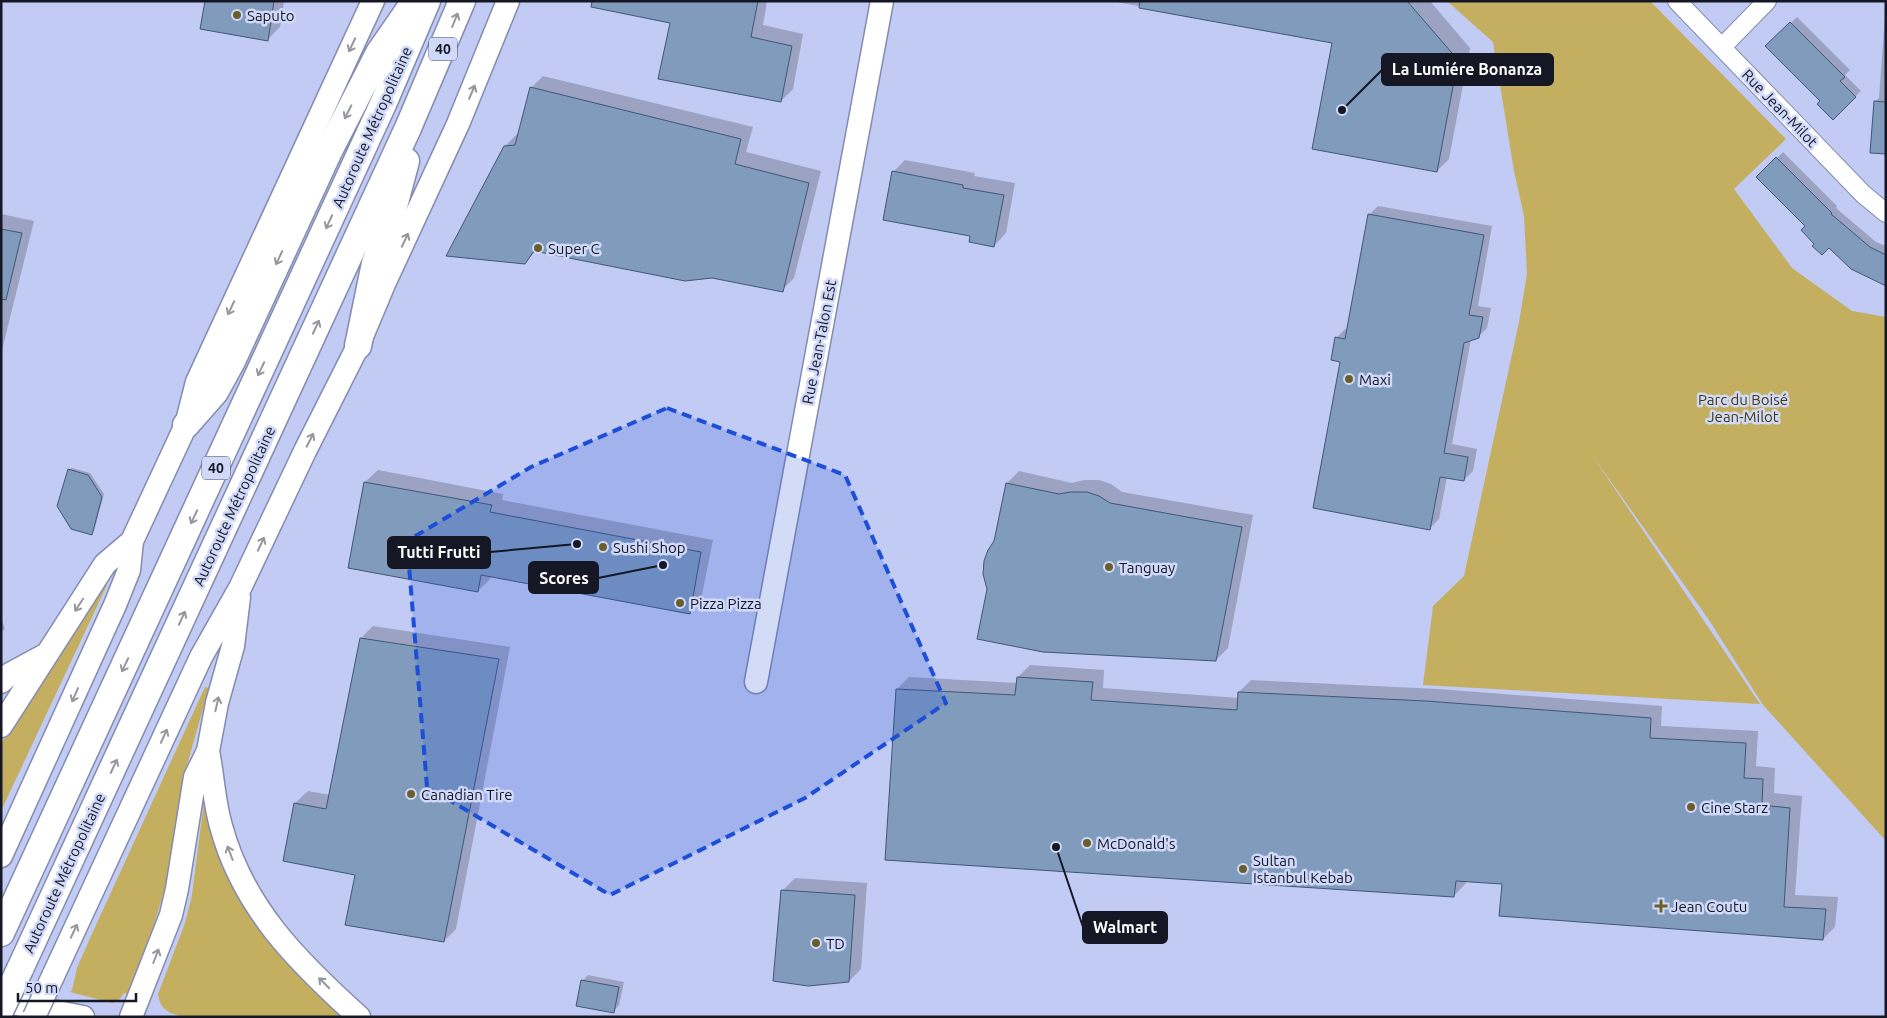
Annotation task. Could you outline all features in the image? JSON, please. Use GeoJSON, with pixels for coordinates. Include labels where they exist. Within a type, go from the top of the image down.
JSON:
{"type":"FeatureCollection","features":[{"type":"Feature","properties":{"kind":"highway"},"geometry":{"type":"LineString","coordinates":[[186,425],[215,392],[232,361],[333,142],[379,53],[415,1]]}},
{"type":"Feature","properties":{"kind":"highway","name":"Autoroute Métropolitaine"},"geometry":{"type":"LineString","coordinates":[[1,933],[381,109],[427,1]]}},
{"type":"Feature","properties":{"kind":"highway","name":"Autoroute Métropolitaine"},"geometry":{"type":"LineString","coordinates":[[1,1009],[422,97],[462,1]]}},
{"type":"Feature","properties":{"kind":"highway"},"geometry":{"type":"LineString","coordinates":[[358,346],[375,263],[388,229],[422,97]]}},
{"type":"Feature","properties":{"kind":"main road"},"geometry":{"type":"LineString","coordinates":[[1,856],[115,605],[129,570],[132,541],[186,425],[197,382],[373,1]]}},
{"type":"Feature","properties":{"kind":"main road"},"geometry":{"type":"LineString","coordinates":[[34,1017],[200,657],[240,588],[305,451],[358,346],[384,284],[458,124],[508,1]]}},
{"type":"Feature","properties":{"kind":"main road","name":"Rue Jean-Talon Est"},"geometry":{"type":"LineString","coordinates":[[756,682],[882,1]]}},
{"type":"Feature","properties":{"kind":"main road"},"geometry":{"type":"LineString","coordinates":[[1,726],[105,564],[132,541]]}},
{"type":"Feature","properties":{"kind":"main road"},"geometry":{"type":"LineString","coordinates":[[131,1017],[171,915],[178,889],[195,777],[208,751],[217,703],[233,646],[240,588]]}},
{"type":"Feature","properties":{"kind":"main road"},"geometry":{"type":"LineString","coordinates":[[1,682],[10,674],[48,653]]}},
{"type":"Feature","properties":{"kind":"main road"},"geometry":{"type":"LineString","coordinates":[[208,751],[220,825],[232,861],[249,895],[280,939],[360,1017]]}},
{"type":"Feature","properties":{"kind":"main road"},"geometry":{"type":"LineString","coordinates":[[1,1001],[83,1017]]}},
{"type":"Feature","properties":{"kind":"street","name":"Rue Jean-Milot"},"geometry":{"type":"LineString","coordinates":[[1677,1],[1863,194],[1886,213]]}},
{"type":"Feature","properties":{"kind":"street"},"geometry":{"type":"LineString","coordinates":[[1722,47],[1767,1]]}},
{"type":"Feature","properties":{"kind":"highlighted area"},"geometry":{"type":"Polygon","coordinates":[[[667,408],[845,475],[946,703],[805,798],[610,895],[427,787],[407,541],[531,467],[667,408]]]}},
{"type":"Feature","properties":{"kind":"green space","name":"Parc du Boisé Jean-Milot"},"geometry":{"type":"Polygon","coordinates":[[[1447,1],[1650,1],[1786,139],[1734,189],[1792,268],[1852,311],[1886,317],[1886,841],[1763,705],[1709,620],[1590,452],[1760,704],[1423,685],[1433,606],[1464,576],[1519,322],[1527,274],[1524,216],[1514,171],[1493,42],[1447,1]]]}},
{"type":"Feature","properties":{"kind":"green space"},"geometry":{"type":"Polygon","coordinates":[[[104,584],[107,585],[1,811],[1,743],[38,690],[104,584]]]}},
{"type":"Feature","properties":{"kind":"green space"},"geometry":{"type":"Polygon","coordinates":[[[205,687],[209,688],[187,765],[164,892],[152,931],[127,994],[124,993],[119,1000],[112,1003],[70,992],[77,968],[91,936],[205,687]]]}},
{"type":"Feature","properties":{"kind":"green space"},"geometry":{"type":"Polygon","coordinates":[[[204,801],[207,801],[212,826],[347,1017],[186,1017],[167,1011],[161,1004],[158,994],[185,923],[192,895],[204,801]]]}},
{"type":"Feature","properties":{"kind":"building","name":"Saputo"},"geometry":{"type":"Polygon","coordinates":[[[205,1],[274,1],[268,41],[200,29],[205,1]]]}},
{"type":"Feature","properties":{"kind":"building"},"geometry":{"type":"Polygon","coordinates":[[[592,1],[758,1],[751,37],[792,46],[781,102],[658,79],[670,23],[591,7],[592,1]]]}},
{"type":"Feature","properties":{"kind":"building"},"geometry":{"type":"Polygon","coordinates":[[[1140,1],[1407,1],[1458,60],[1437,172],[1312,149],[1332,43],[1139,8],[1140,1]]]}},
{"type":"Feature","properties":{"kind":"building"},"geometry":{"type":"Polygon","coordinates":[[[1790,22],[1845,77],[1840,81],[1856,97],[1833,120],[1817,104],[1820,101],[1765,46],[1790,22]]]}},
{"type":"Feature","properties":{"kind":"building"},"geometry":{"type":"Polygon","coordinates":[[[530,87],[741,139],[735,164],[809,183],[783,292],[712,278],[685,281],[534,251],[525,264],[446,256],[504,146],[515,145],[530,87]]]}},
{"type":"Feature","properties":{"kind":"building"},"geometry":{"type":"Polygon","coordinates":[[[1874,101],[1886,102],[1886,154],[1870,153],[1874,101]]]}},
{"type":"Feature","properties":{"kind":"building"},"geometry":{"type":"Polygon","coordinates":[[[1776,157],[1831,214],[1870,247],[1886,255],[1886,286],[1851,269],[1829,248],[1822,255],[1812,246],[1814,244],[1801,230],[1805,226],[1756,177],[1776,157]]]}},
{"type":"Feature","properties":{"kind":"building"},"geometry":{"type":"Polygon","coordinates":[[[892,171],[963,185],[963,188],[1004,195],[994,247],[969,242],[970,236],[883,220],[892,171]]]}},
{"type":"Feature","properties":{"kind":"building"},"geometry":{"type":"Polygon","coordinates":[[[1368,214],[1484,235],[1469,315],[1483,317],[1479,338],[1464,343],[1444,453],[1468,457],[1464,481],[1440,477],[1430,530],[1313,508],[1340,362],[1331,360],[1335,337],[1345,339],[1368,214]]]}},
{"type":"Feature","properties":{"kind":"building"},"geometry":{"type":"Polygon","coordinates":[[[1,229],[22,233],[6,300],[1,299],[1,229]]]}},
{"type":"Feature","properties":{"kind":"building"},"geometry":{"type":"Polygon","coordinates":[[[68,469],[88,475],[102,497],[92,535],[71,529],[57,506],[68,469]]]}},
{"type":"Feature","properties":{"kind":"building"},"geometry":{"type":"Polygon","coordinates":[[[364,482],[492,505],[490,512],[701,552],[690,614],[481,575],[478,592],[348,568],[364,482]]]}},
{"type":"Feature","properties":{"kind":"building","name":"Tanguay"},"geometry":{"type":"Polygon","coordinates":[[[1006,483],[1059,494],[1087,492],[1099,496],[1110,503],[1242,527],[1216,661],[1043,652],[977,639],[987,589],[983,574],[984,561],[994,541],[1006,483]]]}},
{"type":"Feature","properties":{"kind":"building"},"geometry":{"type":"Polygon","coordinates":[[[360,638],[499,659],[444,942],[345,925],[355,875],[283,861],[294,803],[326,809],[360,638]]]}},
{"type":"Feature","properties":{"kind":"building"},"geometry":{"type":"Polygon","coordinates":[[[1017,677],[1093,682],[1091,700],[1237,710],[1238,692],[1426,701],[1651,718],[1650,738],[1746,743],[1744,778],[1763,779],[1762,805],[1790,808],[1784,907],[1826,909],[1823,940],[1499,916],[1502,884],[1456,881],[1454,897],[885,860],[896,689],[1015,695],[1017,677]]]}},
{"type":"Feature","properties":{"kind":"building"},"geometry":{"type":"Polygon","coordinates":[[[781,890],[855,895],[849,982],[808,986],[773,981],[781,890]]]}},
{"type":"Feature","properties":{"kind":"building"},"geometry":{"type":"Polygon","coordinates":[[[581,980],[619,987],[614,1013],[576,1006],[581,980]]]}},
{"type":"Feature","properties":{"kind":"place","name":"Saputo"},"geometry":{"type":"Point","coordinates":[237,15]}},
{"type":"Feature","properties":{"kind":"place","name":"La Lumiére Bonanza"},"geometry":{"type":"Point","coordinates":[1342,110]}},
{"type":"Feature","properties":{"kind":"place","name":"Super C"},"geometry":{"type":"Point","coordinates":[538,248]}},
{"type":"Feature","properties":{"kind":"place","name":"Maxi"},"geometry":{"type":"Point","coordinates":[1349,379]}},
{"type":"Feature","properties":{"kind":"place","name":"Tutti Frutti"},"geometry":{"type":"Point","coordinates":[577,544]}},
{"type":"Feature","properties":{"kind":"place","name":"Sushi Shop"},"geometry":{"type":"Point","coordinates":[603,547]}},
{"type":"Feature","properties":{"kind":"place","name":"Scores"},"geometry":{"type":"Point","coordinates":[663,565]}},
{"type":"Feature","properties":{"kind":"place","name":"Tanguay"},"geometry":{"type":"Point","coordinates":[1109,567]}},
{"type":"Feature","properties":{"kind":"place","name":"Pizza Pizza"},"geometry":{"type":"Point","coordinates":[680,603]}},
{"type":"Feature","properties":{"kind":"place","name":"Canadian Tire"},"geometry":{"type":"Point","coordinates":[411,794]}},
{"type":"Feature","properties":{"kind":"place","name":"Cine Starz"},"geometry":{"type":"Point","coordinates":[1691,807]}},
{"type":"Feature","properties":{"kind":"place","name":"McDonald's"},"geometry":{"type":"Point","coordinates":[1087,843]}},
{"type":"Feature","properties":{"kind":"place","name":"Walmart"},"geometry":{"type":"Point","coordinates":[1056,847]}},
{"type":"Feature","properties":{"kind":"place","name":"Sultan Istanbul Kebab"},"geometry":{"type":"Point","coordinates":[1243,869]}},
{"type":"Feature","properties":{"kind":"place","name":"Jean Coutu"},"geometry":{"type":"Point","coordinates":[1661,906]}},
{"type":"Feature","properties":{"kind":"place","name":"TD"},"geometry":{"type":"Point","coordinates":[816,943]}}]}
